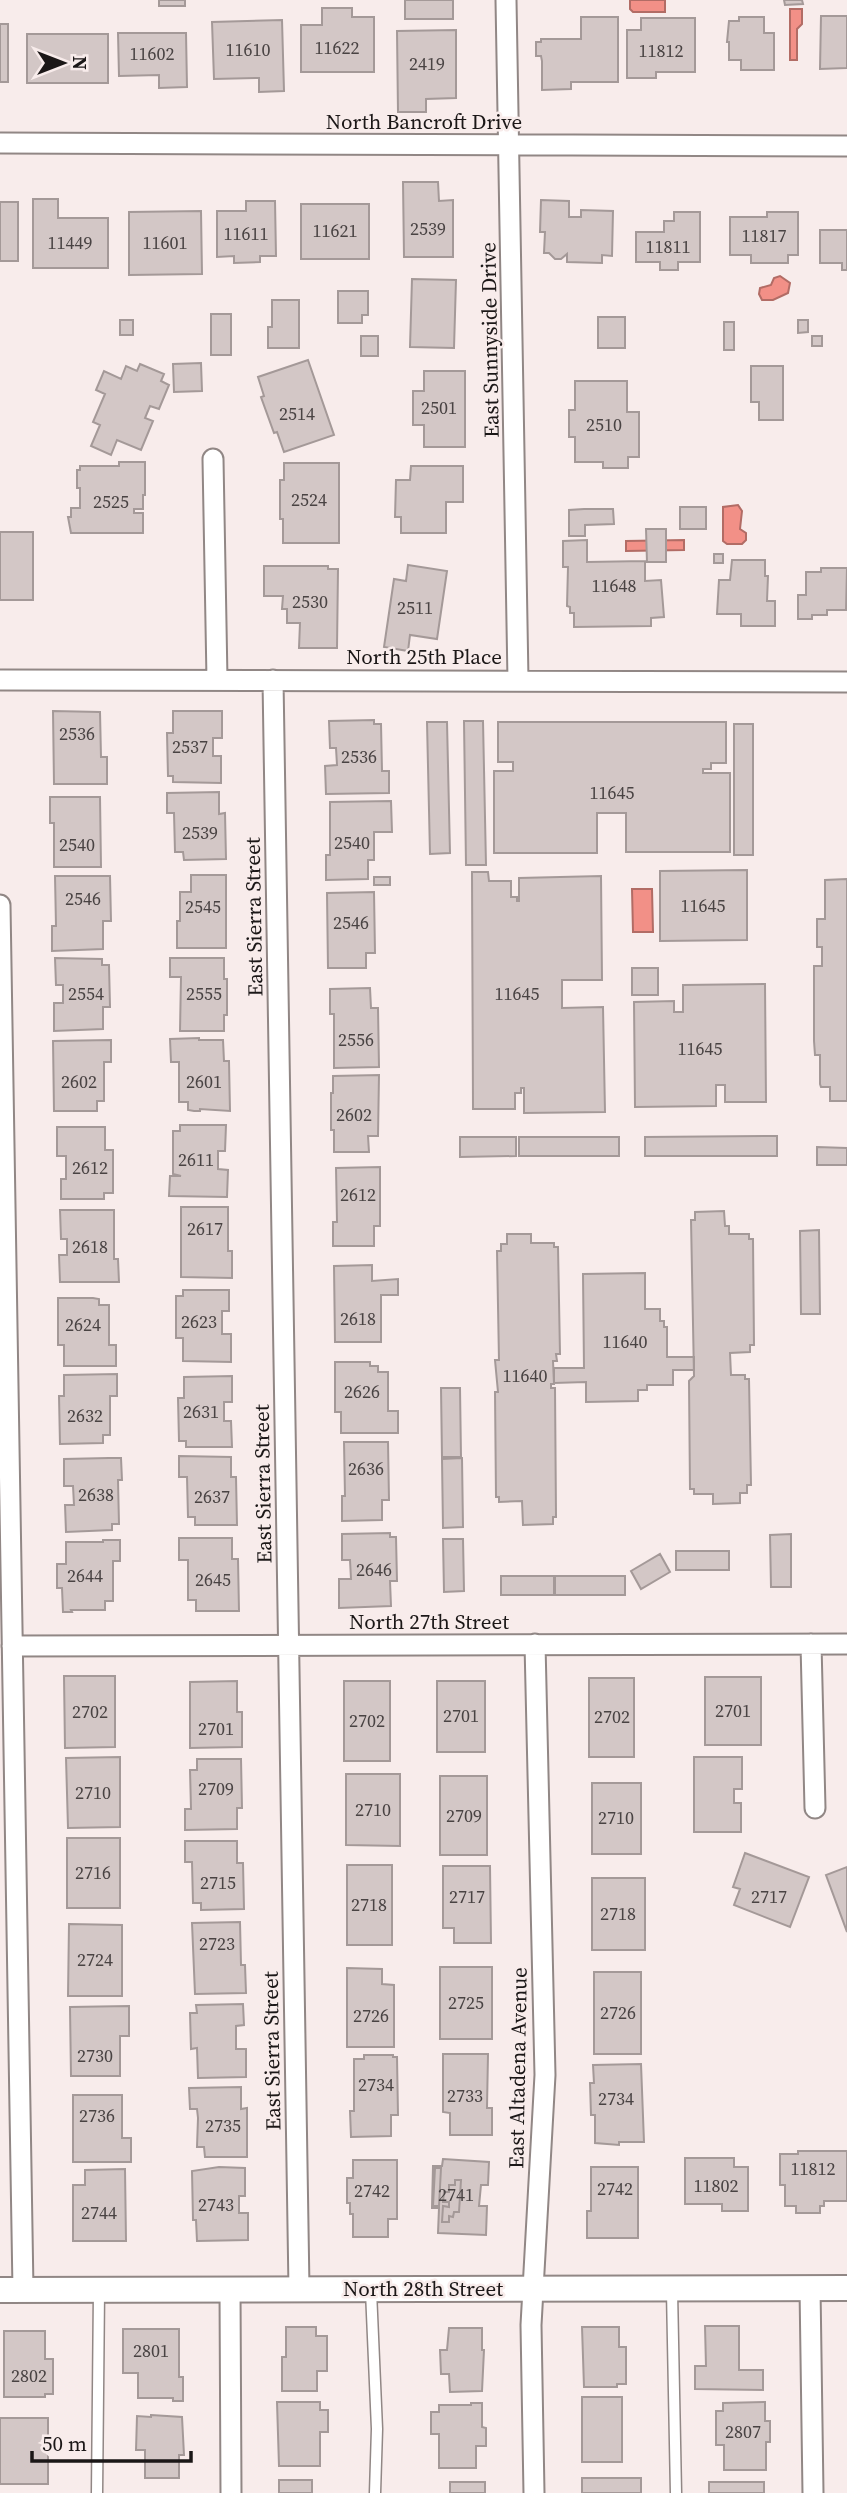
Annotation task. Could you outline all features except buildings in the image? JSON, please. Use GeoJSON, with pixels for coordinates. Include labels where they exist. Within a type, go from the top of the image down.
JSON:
{"type":"FeatureCollection","features":[{"type":"Feature","properties":{"kind":"street","name":"East Sunnyside Drive"},"geometry":{"type":"LineString","coordinates":[[506,0],[518,680]]}},
{"type":"Feature","properties":{"kind":"street","name":"North Bancroft Drive"},"geometry":{"type":"LineString","coordinates":[[0,143],[847,146]]}},
{"type":"Feature","properties":{"kind":"street"},"geometry":{"type":"LineString","coordinates":[[213,459],[217,679]]}},
{"type":"Feature","properties":{"kind":"street","name":"North 25th Place"},"geometry":{"type":"LineString","coordinates":[[0,680],[847,682]]}},
{"type":"Feature","properties":{"kind":"street","name":"East Sierra Street"},"geometry":{"type":"LineString","coordinates":[[273,680],[299,2288]]}},
{"type":"Feature","properties":{"kind":"street"},"geometry":{"type":"LineString","coordinates":[[0,905],[12,1646],[7,1785],[11,2290]]}},
{"type":"Feature","properties":{"kind":"street","name":"East Altadena Avenue"},"geometry":{"type":"LineString","coordinates":[[534,2493],[531,2325],[545,2075],[535,1644]]}},
{"type":"Feature","properties":{"kind":"street"},"geometry":{"type":"LineString","coordinates":[[811,1644],[815,1808]]}},
{"type":"Feature","properties":{"kind":"street","name":"North 27th Street"},"geometry":{"type":"LineString","coordinates":[[12,1646],[847,1644]]}},
{"type":"Feature","properties":{"kind":"street"},"geometry":{"type":"LineString","coordinates":[[810,2288],[813,2493]]}},
{"type":"Feature","properties":{"kind":"street","name":"North 28th Street"},"geometry":{"type":"LineString","coordinates":[[11,2290],[847,2288]]}},
{"type":"Feature","properties":{"kind":"street"},"geometry":{"type":"LineString","coordinates":[[230,2289],[231,2493]]}},
{"type":"Feature","properties":{"kind":"lane"},"geometry":{"type":"LineString","coordinates":[[371,2288],[377,2430],[375,2493]]}},
{"type":"Feature","properties":{"kind":"lane"},"geometry":{"type":"LineString","coordinates":[[672,2288],[676,2493]]}},
{"type":"Feature","properties":{"kind":"lane"},"geometry":{"type":"LineString","coordinates":[[97,2493],[99,2290]]}},
{"type":"Feature","properties":{"kind":"shaded area"},"geometry":{"type":"Polygon","coordinates":[[[630,0],[665,0],[665,12],[633,12],[630,9],[630,0]]]}},
{"type":"Feature","properties":{"kind":"shaded area"},"geometry":{"type":"Polygon","coordinates":[[[790,9],[802,9],[802,24],[797,29],[797,60],[790,60],[790,9]]]}},
{"type":"Feature","properties":{"kind":"shaded area"},"geometry":{"type":"Polygon","coordinates":[[[780,276],[790,283],[788,293],[773,300],[762,300],[760,288],[771,285],[774,278],[780,276]]]}},
{"type":"Feature","properties":{"kind":"shaded area"},"geometry":{"type":"Polygon","coordinates":[[[738,505],[742,511],[740,529],[746,533],[746,540],[742,544],[727,544],[723,541],[723,507],[738,505]]]}},
{"type":"Feature","properties":{"kind":"shaded area"},"geometry":{"type":"Polygon","coordinates":[[[684,540],[684,550],[626,551],[626,541],[684,540]]]}},
{"type":"Feature","properties":{"kind":"shaded area"},"geometry":{"type":"Polygon","coordinates":[[[632,889],[652,889],[653,932],[633,932],[632,889]]]}}]}
